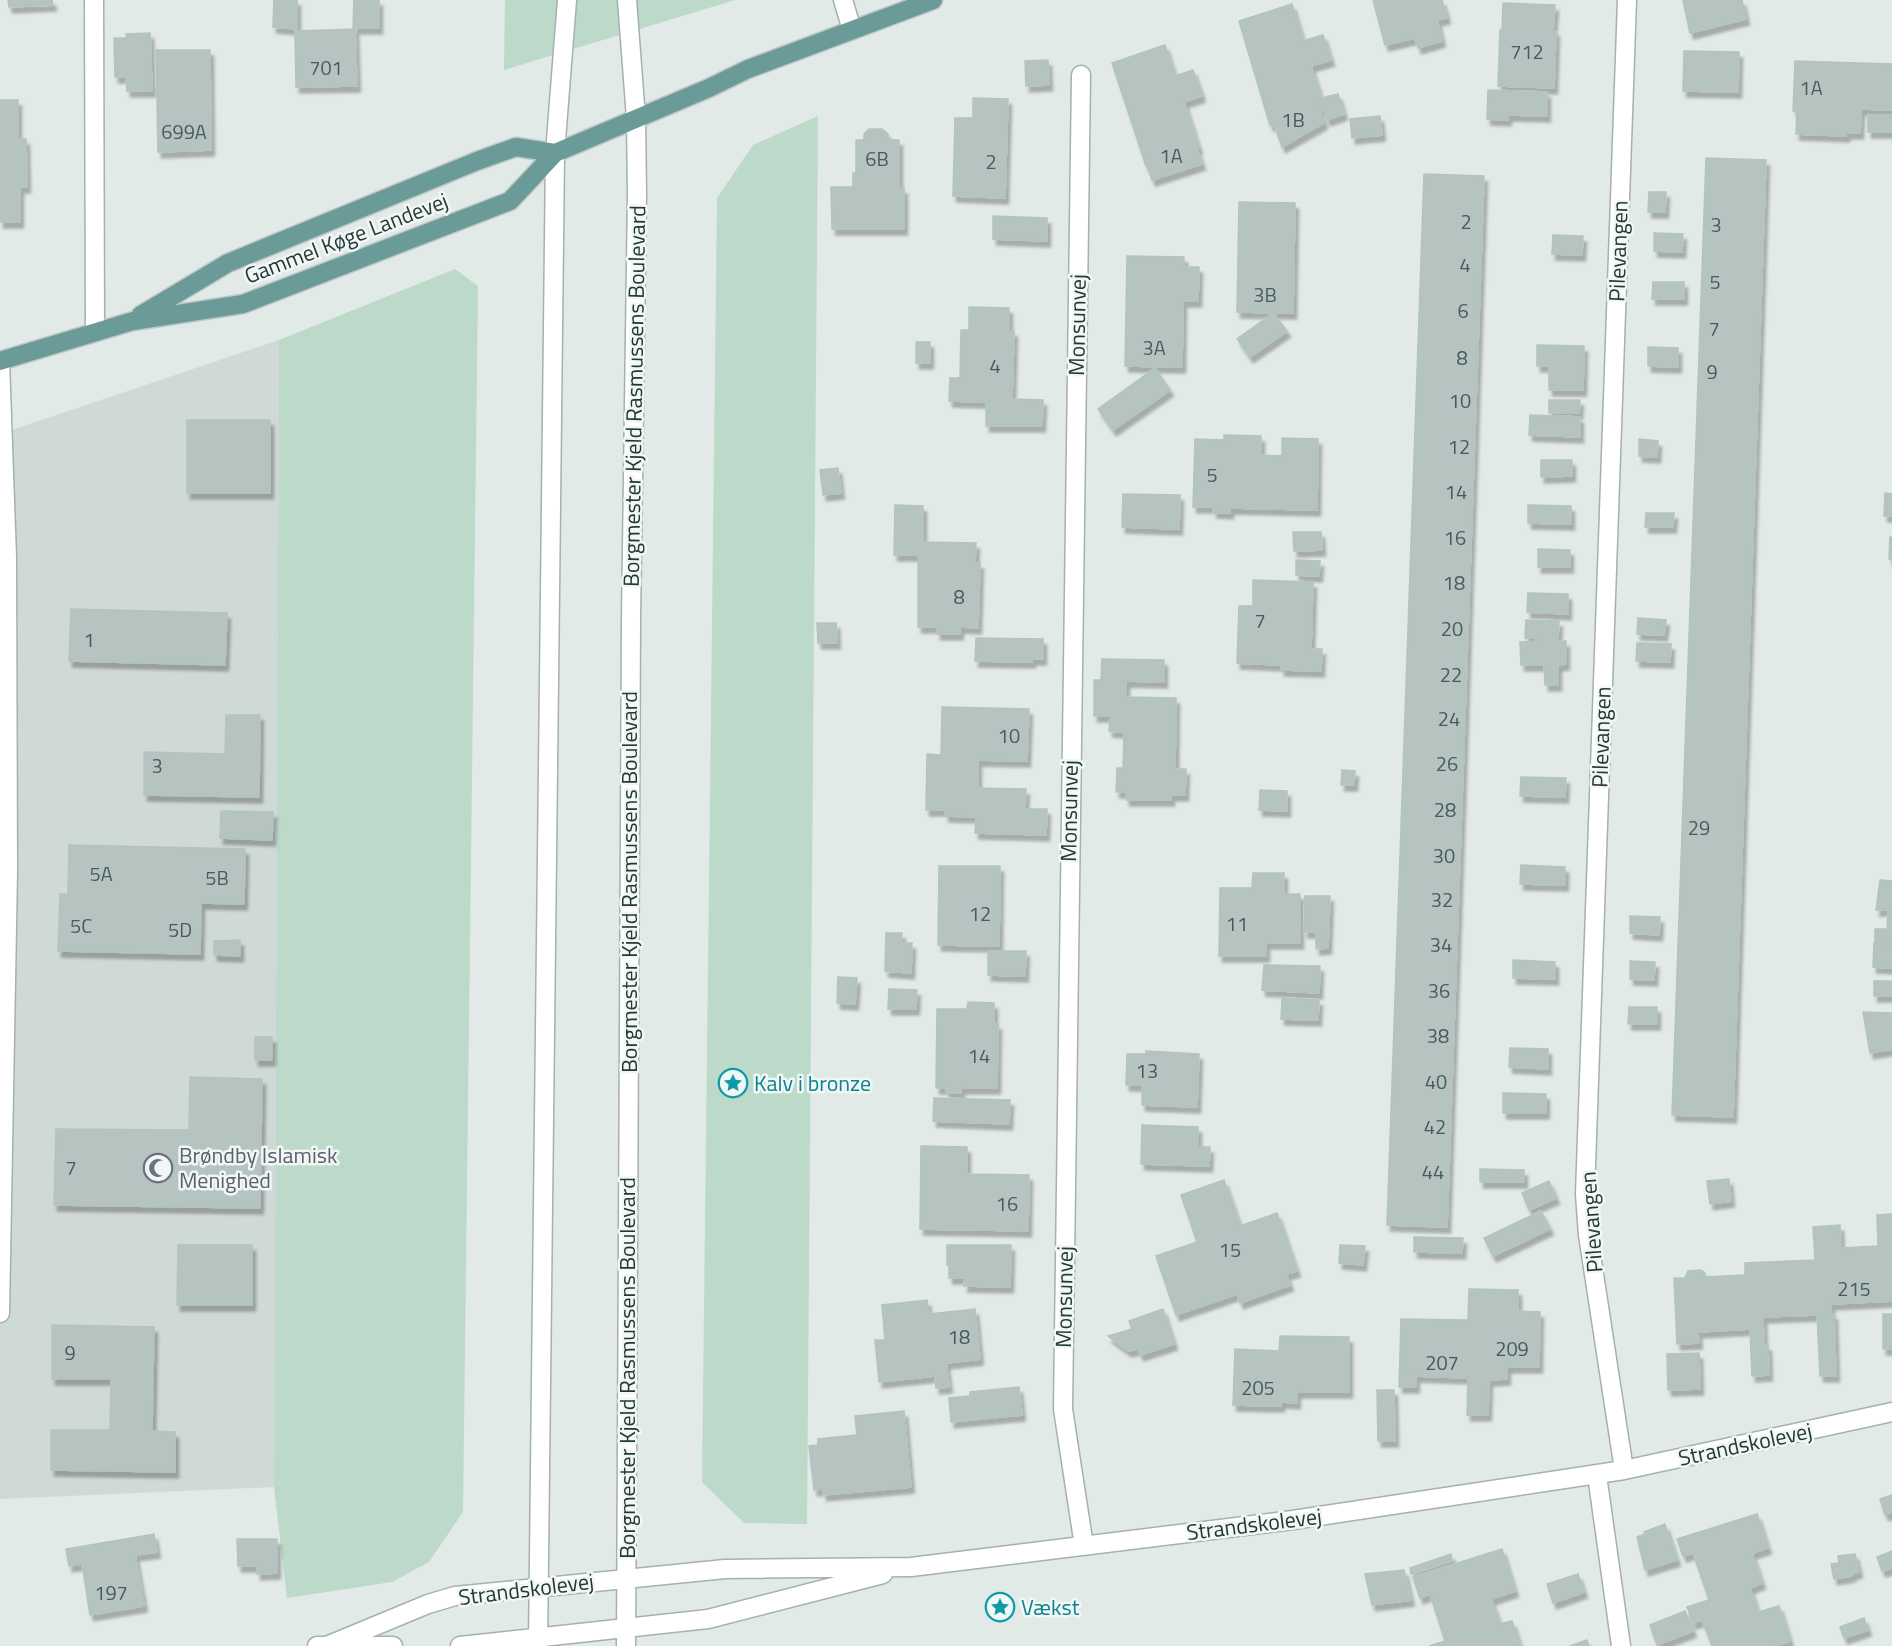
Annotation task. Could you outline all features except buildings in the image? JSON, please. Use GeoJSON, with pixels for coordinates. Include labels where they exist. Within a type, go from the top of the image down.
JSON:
{"type":"FeatureCollection","features":[{"type":"Feature","properties":{"kind":"main road","name":"Gammel Køge Landevej"},"geometry":{"type":"LineString","coordinates":[[0,361],[133,321],[243,304],[510,201],[555,153],[709,88],[748,69],[933,0]]}},
{"type":"Feature","properties":{"kind":"main road","name":"Gammel Køge Landevej"},"geometry":{"type":"LineString","coordinates":[[133,321],[228,264],[477,161],[516,147],[555,153]]}},
{"type":"Feature","properties":{"kind":"street"},"geometry":{"type":"LineString","coordinates":[[94,0],[95,331]]}},
{"type":"Feature","properties":{"kind":"street"},"geometry":{"type":"LineString","coordinates":[[538,1642],[555,153],[567,0]]}},
{"type":"Feature","properties":{"kind":"street","name":"Borgmester Kjeld Rasmussens Boulevard"},"geometry":{"type":"LineString","coordinates":[[626,1646],[630,757],[636,118],[627,0]]}},
{"type":"Feature","properties":{"kind":"street"},"geometry":{"type":"LineString","coordinates":[[843,0],[852,30]]}},
{"type":"Feature","properties":{"kind":"street","name":"Pilevangen"},"geometry":{"type":"LineString","coordinates":[[1624,1470],[1588,1235],[1585,1194],[1627,0]]}},
{"type":"Feature","properties":{"kind":"street","name":"Monsunvej"},"geometry":{"type":"LineString","coordinates":[[1081,75],[1063,1409],[1084,1546]]}},
{"type":"Feature","properties":{"kind":"street"},"geometry":{"type":"LineString","coordinates":[[0,361],[7,557],[8,871],[0,1313]]}},
{"type":"Feature","properties":{"kind":"street","name":"Strandskolevej"},"geometry":{"type":"LineString","coordinates":[[323,1645],[455,1596],[725,1569],[911,1567],[1293,1520],[1597,1475],[1892,1412]]}},
{"type":"Feature","properties":{"kind":"street"},"geometry":{"type":"LineString","coordinates":[[1597,1475],[1621,1646]]}},
{"type":"Feature","properties":{"kind":"street","name":"Strandskolevej"},"geometry":{"type":"LineString","coordinates":[[460,1646],[538,1642],[626,1627],[708,1619],[911,1567]]}},
{"type":"Feature","properties":{"kind":"street","name":"Strandskolevej"},"geometry":{"type":"LineString","coordinates":[[323,1645],[393,1646]]}},
{"type":"Feature","properties":{"kind":"shaded area"},"geometry":{"type":"Polygon","coordinates":[[[279,340],[274,1487],[0,1499],[0,434],[279,340]]]}},
{"type":"Feature","properties":{"kind":"green space"},"geometry":{"type":"Polygon","coordinates":[[[505,0],[735,0],[504,70],[505,0]]]}},
{"type":"Feature","properties":{"kind":"green space"},"geometry":{"type":"Polygon","coordinates":[[[818,116],[807,1524],[744,1523],[702,1482],[717,198],[753,145],[818,116]]]}},
{"type":"Feature","properties":{"kind":"green space"},"geometry":{"type":"Polygon","coordinates":[[[455,269],[478,286],[463,1512],[429,1562],[392,1582],[287,1598],[274,1487],[279,340],[455,269]]]}},
{"type":"Feature","properties":{"kind":"place","name":"Kalv i bronze"},"geometry":{"type":"Point","coordinates":[733,1083]}},
{"type":"Feature","properties":{"kind":"place","name":"Brøndby Islamisk Menighed"},"geometry":{"type":"Point","coordinates":[158,1168]}},
{"type":"Feature","properties":{"kind":"place","name":"Vækst"},"geometry":{"type":"Point","coordinates":[1000,1607]}}]}
